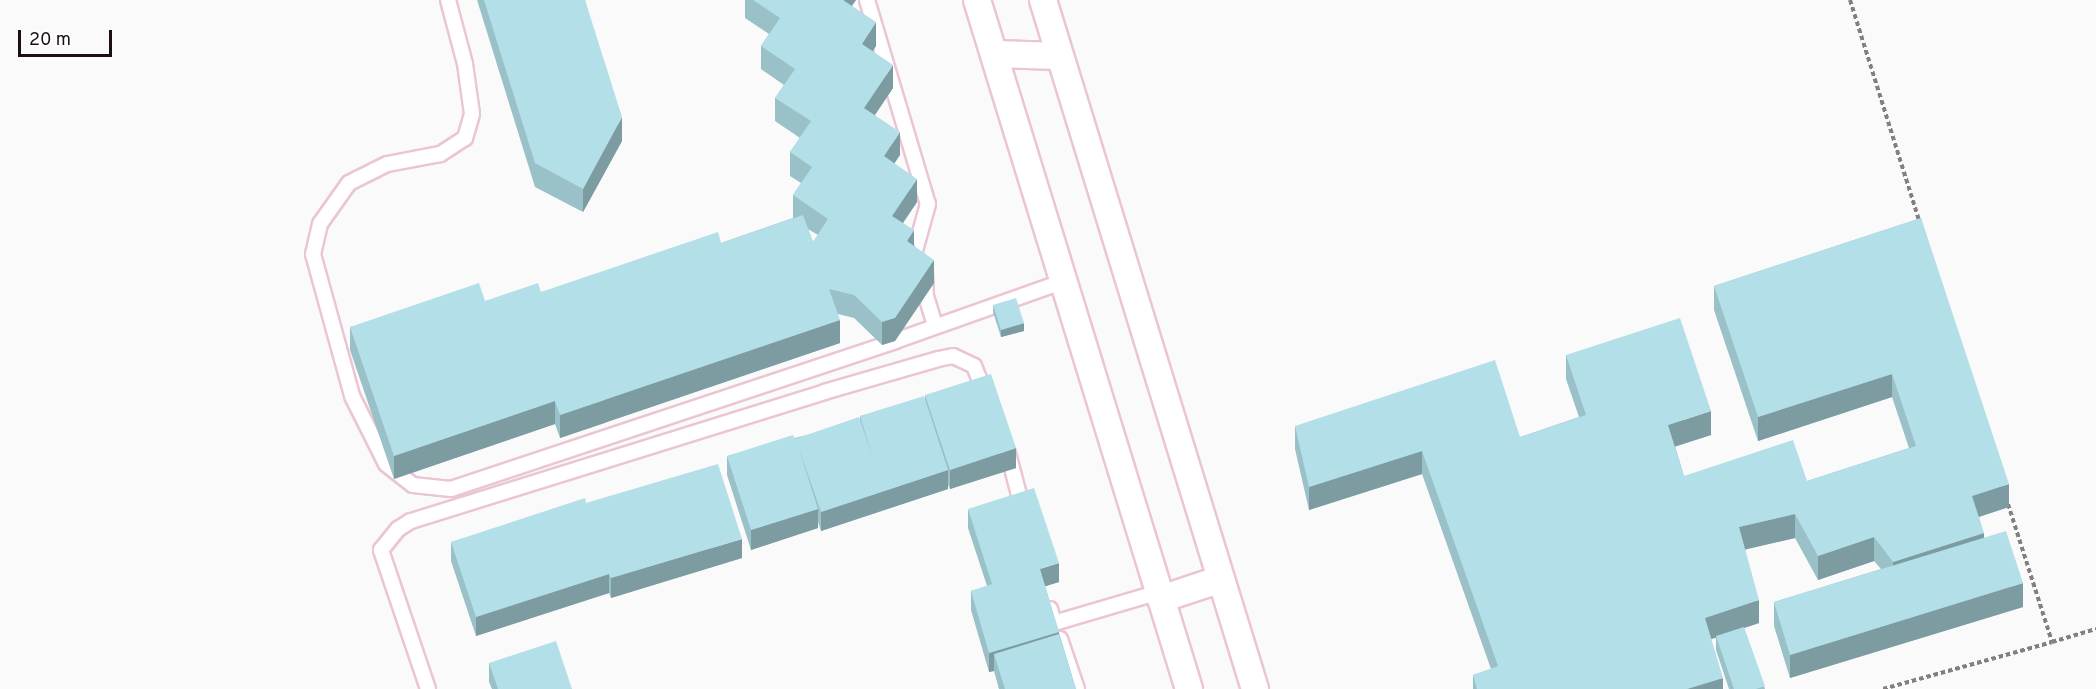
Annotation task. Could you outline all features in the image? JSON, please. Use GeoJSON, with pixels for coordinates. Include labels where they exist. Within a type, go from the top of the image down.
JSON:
{"type":"FeatureCollection","features":[{"type":"Feature","properties":{"kind":"street"},"geometry":{"type":"LineString","coordinates":[[977,0],[1189,689]]}},
{"type":"Feature","properties":{"kind":"street"},"geometry":{"type":"LineString","coordinates":[[1043,0],[1256,689]]}},
{"type":"Feature","properties":{"kind":"street"},"geometry":{"type":"LineString","coordinates":[[995,54],[1059,56]]}},
{"type":"Feature","properties":{"kind":"street"},"geometry":{"type":"LineString","coordinates":[[1160,595],[1221,579]]}},
{"type":"Feature","properties":{"kind":"lane"},"geometry":{"type":"LineString","coordinates":[[448,0],[465,64],[469,94],[471,114],[465,138],[440,154],[387,164],[349,183],[320,224],[313,254],[352,396],[386,464],[412,485],[451,489],[895,341],[1064,281]]}},
{"type":"Feature","properties":{"kind":"lane"},"geometry":{"type":"LineString","coordinates":[[867,0],[928,204],[914,254],[925,272],[926,296],[935,325]]}},
{"type":"Feature","properties":{"kind":"lane"},"geometry":{"type":"LineString","coordinates":[[428,689],[381,550],[398,529],[411,521],[824,392],[953,356],[974,366],[990,407]]}},
{"type":"Feature","properties":{"kind":"lane"},"geometry":{"type":"LineString","coordinates":[[1002,437],[1010,458],[1027,525]]}},
{"type":"Feature","properties":{"kind":"lane"},"geometry":{"type":"LineString","coordinates":[[1045,591],[1077,689]]}},
{"type":"Feature","properties":{"kind":"lane"},"geometry":{"type":"LineString","coordinates":[[1054,623],[1160,595]]}},
{"type":"Feature","properties":{"kind":"path"},"geometry":{"type":"LineString","coordinates":[[1850,0],[1921,225]]}},
{"type":"Feature","properties":{"kind":"path"},"geometry":{"type":"LineString","coordinates":[[2006,495],[2052,642]]}},
{"type":"Feature","properties":{"kind":"path"},"geometry":{"type":"LineString","coordinates":[[1883,689],[2096,629]]}},
{"type":"Feature","properties":{"kind":"building"},"geometry":{"type":"Polygon","coordinates":[[[484,0],[585,0],[622,117],[583,189],[535,163],[484,0]]]}},
{"type":"Feature","properties":{"kind":"building"},"geometry":{"type":"Polygon","coordinates":[[[753,0],[843,0],[876,22],[862,44],[893,65],[864,108],[900,132],[884,156],[917,179],[892,216],[914,230],[907,241],[934,260],[895,318],[882,322],[854,295],[829,289],[840,320],[560,415],[555,401],[394,456],[350,327],[479,283],[485,301],[538,283],[541,292],[718,232],[721,243],[803,215],[813,242],[828,219],[793,195],[812,167],[790,152],[811,121],[775,98],[795,69],[761,46],[780,18],[753,0]]]}},
{"type":"Feature","properties":{"kind":"building"},"geometry":{"type":"Polygon","coordinates":[[[1921,218],[2009,484],[1972,496],[1984,533],[1893,562],[1874,537],[1818,556],[1795,514],[1739,527],[1759,600],[1705,618],[1723,678],[1687,689],[1477,689],[1473,675],[1498,666],[1422,451],[1309,487],[1295,426],[1495,360],[1520,437],[1586,415],[1566,355],[1680,318],[1711,411],[1668,425],[1684,476],[1793,440],[1807,481],[1916,446],[1892,374],[1758,417],[1714,286],[1921,218]]]}},
{"type":"Feature","properties":{"kind":"building"},"geometry":{"type":"Polygon","coordinates":[[[1016,298],[1024,323],[1001,330],[993,305],[1016,298]]]}},
{"type":"Feature","properties":{"kind":"building"},"geometry":{"type":"Polygon","coordinates":[[[991,374],[1016,448],[950,470],[925,395],[991,374]]]}},
{"type":"Feature","properties":{"kind":"building"},"geometry":{"type":"Polygon","coordinates":[[[924,396],[948,470],[821,512],[798,446],[818,509],[751,530],[727,456],[793,435],[795,439],[859,417],[872,455],[860,416],[924,396]]]}},
{"type":"Feature","properties":{"kind":"building"},"geometry":{"type":"Polygon","coordinates":[[[718,464],[742,539],[611,578],[609,574],[476,617],[451,542],[585,498],[586,503],[718,464]]]}},
{"type":"Feature","properties":{"kind":"building"},"geometry":{"type":"Polygon","coordinates":[[[1034,488],[1059,563],[1040,569],[1059,632],[989,653],[971,591],[992,584],[968,509],[1034,488]]]}},
{"type":"Feature","properties":{"kind":"building"},"geometry":{"type":"Polygon","coordinates":[[[2006,531],[2023,583],[1790,655],[1774,602],[2006,531]]]}},
{"type":"Feature","properties":{"kind":"building"},"geometry":{"type":"Polygon","coordinates":[[[1744,627],[1765,686],[1756,689],[1734,689],[1716,636],[1744,627]]]}},
{"type":"Feature","properties":{"kind":"building"},"geometry":{"type":"Polygon","coordinates":[[[1059,634],[1076,689],[1005,689],[994,654],[1059,634]]]}},
{"type":"Feature","properties":{"kind":"building"},"geometry":{"type":"Polygon","coordinates":[[[556,641],[572,689],[498,689],[489,663],[556,641]]]}}]}
